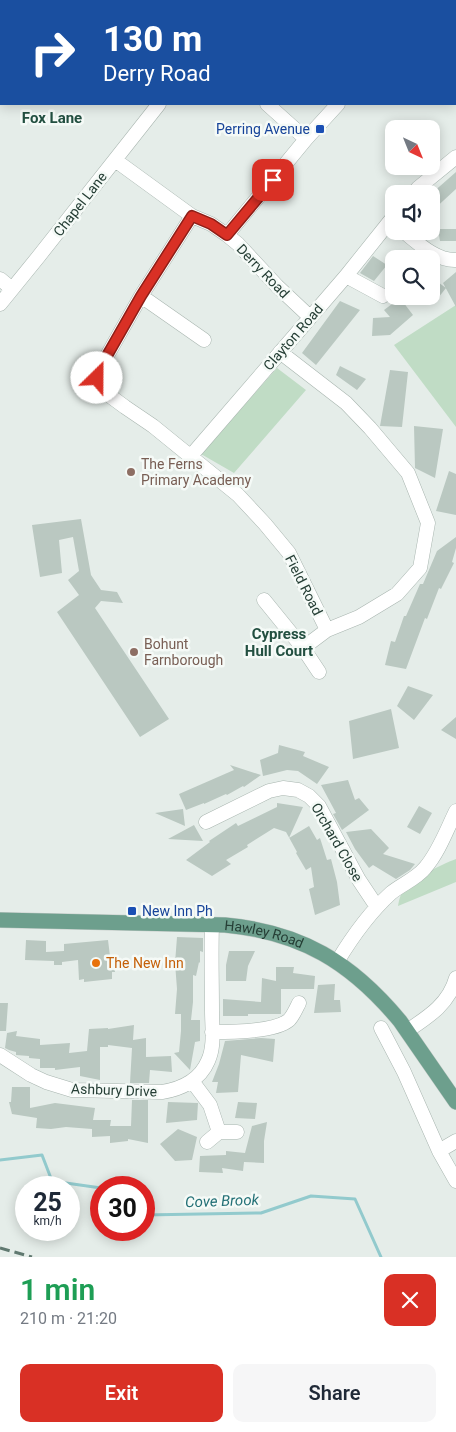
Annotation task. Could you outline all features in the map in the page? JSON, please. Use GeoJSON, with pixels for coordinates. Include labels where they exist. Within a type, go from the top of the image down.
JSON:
{"type":"FeatureCollection","features":[{"type":"Feature","properties":{"kind":"main road","name":"Hawley Road"},"geometry":{"type":"LineString","coordinates":[[0,920],[212,925],[240,927],[279,934],[298,940],[318,950],[355,975],[390,1009],[456,1102]]}},
{"type":"Feature","properties":{"kind":"street","name":"Chapel Lane"},"geometry":{"type":"LineString","coordinates":[[0,304],[158,105]]}},
{"type":"Feature","properties":{"kind":"street"},"geometry":{"type":"LineString","coordinates":[[268,105],[306,139]]}},
{"type":"Feature","properties":{"kind":"street"},"geometry":{"type":"LineString","coordinates":[[227,235],[306,139],[337,105]]}},
{"type":"Feature","properties":{"kind":"street"},"geometry":{"type":"LineString","coordinates":[[422,185],[456,157]]}},
{"type":"Feature","properties":{"kind":"street","name":"Derry Road"},"geometry":{"type":"LineString","coordinates":[[115,160],[192,216],[211,224],[227,235],[310,317]]}},
{"type":"Feature","properties":{"kind":"street"},"geometry":{"type":"LineString","coordinates":[[192,216],[141,296],[204,340]]}},
{"type":"Feature","properties":{"kind":"street","name":"Clayton Road"},"geometry":{"type":"LineString","coordinates":[[190,456],[385,229]]}},
{"type":"Feature","properties":{"kind":"street"},"geometry":{"type":"LineString","coordinates":[[414,240],[425,249],[448,261],[456,260]]}},
{"type":"Feature","properties":{"kind":"street"},"geometry":{"type":"LineString","coordinates":[[346,276],[383,296]]}},
{"type":"Feature","properties":{"kind":"street"},"geometry":{"type":"LineString","coordinates":[[0,279],[12,289]]}},
{"type":"Feature","properties":{"kind":"street","name":"Field Road"},"geometry":{"type":"LineString","coordinates":[[141,296],[100,368],[97,378],[98,384],[106,393],[153,426],[238,495],[265,524],[288,553],[327,630],[360,617],[397,594],[420,568],[428,523],[408,473],[370,428],[346,403],[280,352]]}},
{"type":"Feature","properties":{"kind":"street"},"geometry":{"type":"LineString","coordinates":[[264,600],[303,648],[319,672]]}},
{"type":"Feature","properties":{"kind":"street"},"geometry":{"type":"LineString","coordinates":[[303,648],[327,630]]}},
{"type":"Feature","properties":{"kind":"street","name":"Orchard Close"},"geometry":{"type":"LineString","coordinates":[[206,822],[269,790],[283,788],[298,790],[310,796],[319,806],[359,880],[377,906]]}},
{"type":"Feature","properties":{"kind":"street"},"geometry":{"type":"LineString","coordinates":[[337,962],[364,921],[377,906],[426,867],[441,842],[456,810]]}},
{"type":"Feature","properties":{"kind":"street","name":"Ashbury Drive"},"geometry":{"type":"LineString","coordinates":[[0,1055],[31,1075],[72,1090],[162,1092],[182,1087],[192,1081],[208,1061],[210,1054],[212,1032],[212,925]]}},
{"type":"Feature","properties":{"kind":"street"},"geometry":{"type":"LineString","coordinates":[[407,1031],[430,1016],[442,1005],[450,995],[456,978]]}},
{"type":"Feature","properties":{"kind":"street"},"geometry":{"type":"LineString","coordinates":[[212,1032],[246,1031],[280,1026],[290,1019],[299,1003]]}},
{"type":"Feature","properties":{"kind":"street"},"geometry":{"type":"LineString","coordinates":[[381,1028],[404,1072],[439,1152],[456,1181]]}},
{"type":"Feature","properties":{"kind":"street"},"geometry":{"type":"LineString","coordinates":[[192,1081],[210,1105],[219,1132]]}},
{"type":"Feature","properties":{"kind":"street"},"geometry":{"type":"LineString","coordinates":[[207,1142],[219,1132],[237,1132]]}},
{"type":"Feature","properties":{"kind":"street"},"geometry":{"type":"LineString","coordinates":[[439,1152],[456,1141]]}},
{"type":"Feature","properties":{"kind":"green space"},"geometry":{"type":"Polygon","coordinates":[[[456,305],[456,427],[394,345],[456,305]]]}},
{"type":"Feature","properties":{"kind":"green space"},"geometry":{"type":"Polygon","coordinates":[[[277,368],[306,390],[234,473],[201,454],[277,368]]]}},
{"type":"Feature","properties":{"kind":"green space"},"geometry":{"type":"Polygon","coordinates":[[[456,859],[456,882],[398,906],[402,894],[414,881],[435,868],[456,859]]]}},
{"type":"Feature","properties":{"kind":"building"},"geometry":{"type":"Polygon","coordinates":[[[456,172],[456,189],[440,204],[440,186],[456,172]]]}},
{"type":"Feature","properties":{"kind":"building"},"geometry":{"type":"Polygon","coordinates":[[[440,229],[456,229],[456,241],[440,241],[440,229]]]}},
{"type":"Feature","properties":{"kind":"building"},"geometry":{"type":"Polygon","coordinates":[[[373,256],[385,264],[385,267],[374,281],[360,273],[373,256]]]}},
{"type":"Feature","properties":{"kind":"building"},"geometry":{"type":"Polygon","coordinates":[[[456,272],[456,307],[443,283],[456,272]]]}},
{"type":"Feature","properties":{"kind":"building"},"geometry":{"type":"Polygon","coordinates":[[[440,284],[446,288],[440,296],[440,284]]]}},
{"type":"Feature","properties":{"kind":"building"},"geometry":{"type":"Polygon","coordinates":[[[340,301],[360,310],[316,365],[302,353],[340,301]]]}},
{"type":"Feature","properties":{"kind":"building"},"geometry":{"type":"Polygon","coordinates":[[[391,305],[405,305],[413,315],[390,335],[372,336],[373,318],[390,317],[384,310],[391,305]]]}},
{"type":"Feature","properties":{"kind":"building"},"geometry":{"type":"Polygon","coordinates":[[[340,366],[366,379],[357,390],[336,375],[340,366]]]}},
{"type":"Feature","properties":{"kind":"building"},"geometry":{"type":"Polygon","coordinates":[[[390,370],[408,372],[402,427],[380,426],[390,370]]]}},
{"type":"Feature","properties":{"kind":"building"},"geometry":{"type":"Polygon","coordinates":[[[414,426],[443,429],[435,478],[415,468],[414,426]]]}},
{"type":"Feature","properties":{"kind":"building"},"geometry":{"type":"Polygon","coordinates":[[[449,471],[456,474],[456,515],[436,511],[449,471]]]}},
{"type":"Feature","properties":{"kind":"building"},"geometry":{"type":"Polygon","coordinates":[[[81,519],[91,575],[101,590],[117,592],[123,603],[101,601],[95,608],[169,719],[140,737],[57,612],[79,595],[68,580],[79,571],[73,537],[59,540],[62,573],[40,577],[32,525],[81,519]]]}},
{"type":"Feature","properties":{"kind":"building"},"geometry":{"type":"Polygon","coordinates":[[[456,537],[456,548],[452,562],[454,563],[441,589],[439,588],[427,619],[425,618],[406,669],[385,665],[391,641],[395,642],[404,616],[406,616],[420,584],[423,584],[437,551],[456,537]]]}},
{"type":"Feature","properties":{"kind":"building"},"geometry":{"type":"Polygon","coordinates":[[[408,686],[433,695],[414,720],[397,706],[408,686]]]}},
{"type":"Feature","properties":{"kind":"building"},"geometry":{"type":"Polygon","coordinates":[[[391,709],[399,748],[353,759],[349,721],[391,709]]]}},
{"type":"Feature","properties":{"kind":"building"},"geometry":{"type":"Polygon","coordinates":[[[456,717],[456,739],[441,730],[456,717]]]}},
{"type":"Feature","properties":{"kind":"building"},"geometry":{"type":"Polygon","coordinates":[[[279,745],[305,752],[303,756],[329,767],[317,784],[298,771],[287,770],[263,776],[260,760],[278,753],[279,745]]]}},
{"type":"Feature","properties":{"kind":"building"},"geometry":{"type":"Polygon","coordinates":[[[230,765],[261,775],[244,787],[227,795],[186,810],[179,794],[234,770],[230,765]]]}},
{"type":"Feature","properties":{"kind":"building"},"geometry":{"type":"Polygon","coordinates":[[[348,780],[355,800],[359,798],[369,810],[342,830],[333,814],[336,813],[321,785],[348,780]]]}},
{"type":"Feature","properties":{"kind":"building"},"geometry":{"type":"Polygon","coordinates":[[[277,803],[303,807],[289,838],[286,832],[274,828],[226,860],[231,864],[212,876],[186,860],[209,841],[236,823],[238,826],[277,807],[277,803]]]}},
{"type":"Feature","properties":{"kind":"building"},"geometry":{"type":"Polygon","coordinates":[[[419,806],[432,813],[420,834],[407,827],[419,806]]]}},
{"type":"Feature","properties":{"kind":"building"},"geometry":{"type":"Polygon","coordinates":[[[183,809],[185,826],[155,813],[183,809]]]}},
{"type":"Feature","properties":{"kind":"building"},"geometry":{"type":"Polygon","coordinates":[[[194,825],[203,841],[168,839],[194,825]]]}},
{"type":"Feature","properties":{"kind":"building"},"geometry":{"type":"Polygon","coordinates":[[[309,826],[317,840],[320,838],[327,860],[331,859],[340,905],[315,915],[309,889],[314,887],[311,867],[306,870],[289,838],[309,826]]]}},
{"type":"Feature","properties":{"kind":"building"},"geometry":{"type":"Polygon","coordinates":[[[371,829],[389,848],[383,854],[415,864],[410,870],[396,879],[373,865],[369,868],[355,849],[346,832],[371,829]]]}},
{"type":"Feature","properties":{"kind":"building"},"geometry":{"type":"Polygon","coordinates":[[[177,937],[203,938],[203,952],[200,951],[200,963],[196,976],[193,975],[191,1020],[200,1020],[200,1041],[195,1042],[190,1070],[174,1053],[179,1052],[181,1031],[181,1014],[175,1014],[177,937]]]}},
{"type":"Feature","properties":{"kind":"building","name":"The New Inn"},"geometry":{"type":"Polygon","coordinates":[[[26,940],[46,941],[46,952],[64,951],[64,944],[108,940],[110,956],[114,960],[115,972],[112,972],[112,979],[84,982],[84,979],[79,980],[78,960],[62,962],[62,965],[54,965],[54,961],[25,960],[26,940]]]}},
{"type":"Feature","properties":{"kind":"building"},"geometry":{"type":"Polygon","coordinates":[[[229,951],[255,951],[248,966],[246,981],[226,981],[226,965],[229,951]]]}},
{"type":"Feature","properties":{"kind":"building"},"geometry":{"type":"Polygon","coordinates":[[[276,967],[294,967],[293,973],[315,976],[314,989],[281,989],[281,1014],[223,1016],[223,999],[261,1002],[262,978],[276,981],[276,967]]]}},
{"type":"Feature","properties":{"kind":"building"},"geometry":{"type":"Polygon","coordinates":[[[335,984],[334,1000],[340,1000],[341,1012],[314,1013],[318,985],[335,984]]]}},
{"type":"Feature","properties":{"kind":"building"},"geometry":{"type":"Polygon","coordinates":[[[0,1003],[8,1003],[6,1031],[0,1031],[0,1003]]]}},
{"type":"Feature","properties":{"kind":"building"},"geometry":{"type":"Polygon","coordinates":[[[134,1025],[133,1040],[146,1038],[146,1057],[171,1056],[172,1072],[150,1070],[149,1083],[130,1083],[132,1048],[108,1045],[108,1047],[100,1047],[100,1080],[80,1076],[80,1067],[55,1070],[55,1068],[40,1068],[40,1059],[16,1055],[16,1052],[5,1048],[7,1033],[17,1031],[16,1036],[40,1039],[40,1045],[70,1043],[69,1053],[87,1051],[89,1029],[108,1029],[134,1025]]]}},
{"type":"Feature","properties":{"kind":"building"},"geometry":{"type":"Polygon","coordinates":[[[261,1038],[275,1039],[273,1062],[241,1055],[238,1092],[216,1093],[218,1082],[212,1082],[225,1041],[261,1038]]]}},
{"type":"Feature","properties":{"kind":"building"},"geometry":{"type":"Polygon","coordinates":[[[12,1087],[30,1087],[30,1108],[55,1103],[95,1108],[93,1120],[111,1120],[110,1126],[131,1126],[132,1100],[148,1100],[148,1143],[128,1139],[128,1141],[110,1143],[110,1136],[92,1137],[92,1129],[66,1127],[36,1128],[37,1118],[12,1114],[9,1102],[11,1102],[12,1087]]]}},
{"type":"Feature","properties":{"kind":"building"},"geometry":{"type":"Polygon","coordinates":[[[168,1102],[198,1103],[197,1120],[166,1123],[168,1102]]]}},
{"type":"Feature","properties":{"kind":"building"},"geometry":{"type":"Polygon","coordinates":[[[238,1102],[257,1103],[255,1119],[235,1118],[238,1102]]]}},
{"type":"Feature","properties":{"kind":"building"},"geometry":{"type":"Polygon","coordinates":[[[267,1122],[264,1141],[264,1163],[244,1162],[243,1171],[222,1168],[223,1173],[199,1172],[200,1156],[226,1155],[226,1151],[245,1153],[252,1126],[267,1122]]]}},
{"type":"Feature","properties":{"kind":"building"},"geometry":{"type":"Polygon","coordinates":[[[178,1129],[197,1137],[192,1160],[175,1161],[160,1144],[178,1129]]]}},
{"type":"Feature","properties":{"kind":"waterway","name":"Cove Brook"},"geometry":{"type":"LineString","coordinates":[[0,1160],[42,1155],[52,1181],[90,1186]]}},
{"type":"Feature","properties":{"kind":"waterway","name":"Cove Brook"},"geometry":{"type":"LineString","coordinates":[[155,1215],[261,1213],[311,1196],[355,1199],[381,1257]]}},
{"type":"Feature","properties":{"kind":"railway"},"geometry":{"type":"LineString","coordinates":[[0,1248],[32,1257]]}},
{"type":"Feature","properties":{"kind":"place","name":"Perring Avenue"},"geometry":{"type":"Point","coordinates":[320,129]}},
{"type":"Feature","properties":{"kind":"place","name":"The Ferns Primary Academy"},"geometry":{"type":"Point","coordinates":[131,472]}},
{"type":"Feature","properties":{"kind":"place","name":"Bohunt Farnborough"},"geometry":{"type":"Point","coordinates":[134,652]}},
{"type":"Feature","properties":{"kind":"place","name":"New Inn Ph"},"geometry":{"type":"Point","coordinates":[132,911]}},
{"type":"Feature","properties":{"kind":"place","name":"The New Inn"},"geometry":{"type":"Point","coordinates":[96,963]}},
{"type":"Feature","properties":{"kind":"district","name":"Fox Lane"},"geometry":{"type":"Point","coordinates":[52,118]}},
{"type":"Feature","properties":{"kind":"district","name":"Cypress Hull Court"},"geometry":{"type":"Point","coordinates":[279,642]}},
{"type":"Feature","properties":{"kind":"route"},"geometry":{"type":"LineString","coordinates":[[97,378],[100,368],[141,296],[192,216],[211,224],[227,235],[273,180]]}}]}
